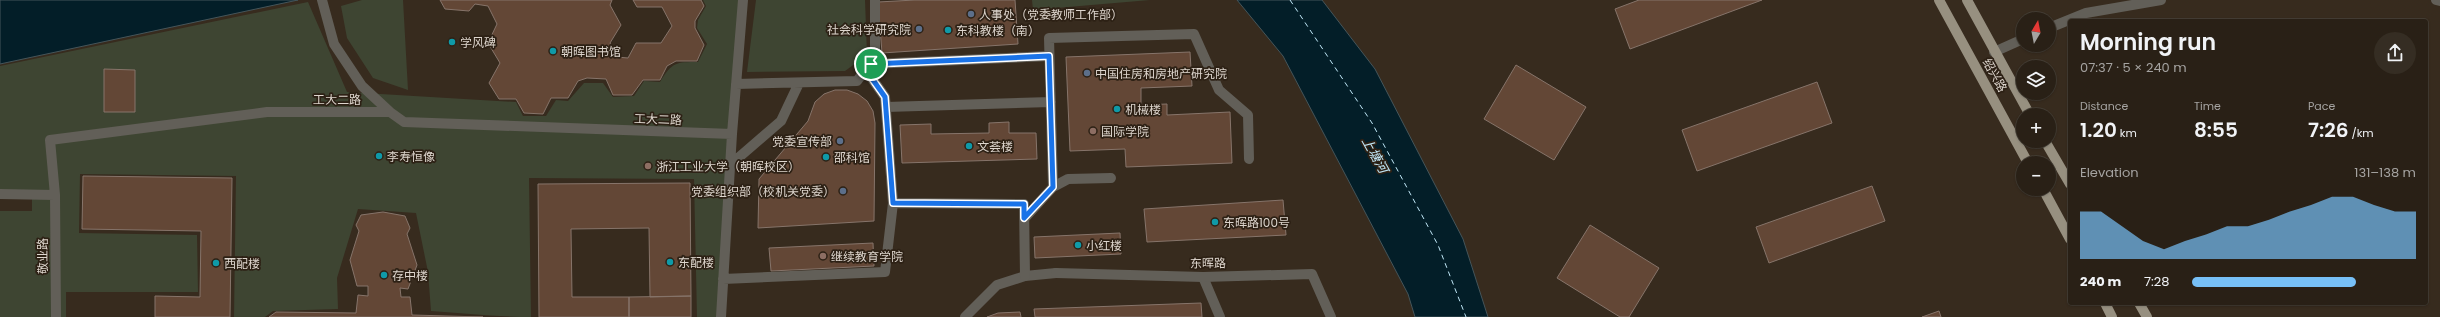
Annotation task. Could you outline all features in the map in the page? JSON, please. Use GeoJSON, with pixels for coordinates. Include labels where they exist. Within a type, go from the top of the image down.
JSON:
{"type":"FeatureCollection","features":[{"type":"Feature","properties":{"kind":"main road","name":"绍兴路"},"geometry":{"type":"LineString","coordinates":[[1939,0],[2024,156]]}},
{"type":"Feature","properties":{"kind":"main road","name":"绍兴路"},"geometry":{"type":"LineString","coordinates":[[1967,0],[1994,52],[2026,108]]}},
{"type":"Feature","properties":{"kind":"main road"},"geometry":{"type":"LineString","coordinates":[[2049,148],[2068,181]]}},
{"type":"Feature","properties":{"kind":"main road"},"geometry":{"type":"LineString","coordinates":[[2046,196],[2068,235]]}},
{"type":"Feature","properties":{"kind":"main road"},"geometry":{"type":"LineString","coordinates":[[2106,305],[2112,317]]}},
{"type":"Feature","properties":{"kind":"main road"},"geometry":{"type":"LineString","coordinates":[[2140,305],[2147,317]]}},
{"type":"Feature","properties":{"kind":"street"},"geometry":{"type":"LineString","coordinates":[[721,317],[732,134],[743,0]]}},
{"type":"Feature","properties":{"kind":"street"},"geometry":{"type":"LineString","coordinates":[[736,84],[858,81],[876,57],[875,0]]}},
{"type":"Feature","properties":{"kind":"street"},"geometry":{"type":"LineString","coordinates":[[2071,19],[2086,13],[2160,0]]}},
{"type":"Feature","properties":{"kind":"street"},"geometry":{"type":"LineString","coordinates":[[2436,0],[2440,1]]}},
{"type":"Feature","properties":{"kind":"street"},"geometry":{"type":"LineString","coordinates":[[323,2],[334,44],[362,86],[390,112]]}},
{"type":"Feature","properties":{"kind":"street"},"geometry":{"type":"LineString","coordinates":[[2056,25],[2068,20]]}},
{"type":"Feature","properties":{"kind":"street"},"geometry":{"type":"LineString","coordinates":[[1053,187],[1049,38],[1194,34],[1219,90],[1248,115],[1249,159]]}},
{"type":"Feature","properties":{"kind":"street"},"geometry":{"type":"LineString","coordinates":[[1994,52],[2016,42]]}},
{"type":"Feature","properties":{"kind":"street"},"geometry":{"type":"LineString","coordinates":[[869,67],[1049,56]]}},
{"type":"Feature","properties":{"kind":"street"},"geometry":{"type":"LineString","coordinates":[[723,278],[885,272],[893,203],[886,107],[885,97],[869,67]]}},
{"type":"Feature","properties":{"kind":"street"},"geometry":{"type":"LineString","coordinates":[[730,164],[781,121],[799,83]]}},
{"type":"Feature","properties":{"kind":"street"},"geometry":{"type":"LineString","coordinates":[[886,107],[1051,102]]}},
{"type":"Feature","properties":{"kind":"street","name":"工大二路"},"geometry":{"type":"LineString","coordinates":[[55,195],[50,140],[267,112],[390,112],[404,122],[732,134]]}},
{"type":"Feature","properties":{"kind":"street"},"geometry":{"type":"LineString","coordinates":[[1024,218],[1053,187],[1068,180],[1111,178]]}},
{"type":"Feature","properties":{"kind":"street"},"geometry":{"type":"LineString","coordinates":[[0,194],[55,195]]}},
{"type":"Feature","properties":{"kind":"street","name":"敬业路"},"geometry":{"type":"LineString","coordinates":[[55,195],[56,317]]}},
{"type":"Feature","properties":{"kind":"street"},"geometry":{"type":"LineString","coordinates":[[893,203],[1024,204],[1025,276]]}},
{"type":"Feature","properties":{"kind":"street","name":"东晖路"},"geometry":{"type":"LineString","coordinates":[[965,317],[997,285],[1025,276],[1056,273],[1203,277],[1312,274],[1331,317]]}},
{"type":"Feature","properties":{"kind":"street"},"geometry":{"type":"LineString","coordinates":[[1203,277],[1220,317]]}},
{"type":"Feature","properties":{"kind":"green space"},"geometry":{"type":"Polygon","coordinates":[[[362,0],[403,0],[408,90],[373,78],[347,38],[341,6],[362,0]]]}},
{"type":"Feature","properties":{"kind":"green space"},"geometry":{"type":"Polygon","coordinates":[[[703,0],[743,0],[721,317],[697,317],[694,179],[529,178],[531,317],[493,316],[431,311],[428,272],[416,213],[358,209],[337,278],[338,309],[273,311],[265,317],[234,317],[236,176],[80,174],[79,233],[197,235],[198,292],[66,292],[66,317],[0,317],[0,211],[32,211],[32,195],[0,196],[0,66],[308,2],[347,92],[516,102],[523,116],[546,116],[556,100],[568,101],[584,83],[603,83],[613,97],[634,96],[644,81],[660,82],[668,70],[675,64],[684,62],[698,62],[707,44],[697,28],[698,20],[706,6],[703,0]]]}},
{"type":"Feature","properties":{"kind":"green space"},"geometry":{"type":"Polygon","coordinates":[[[756,0],[865,0],[867,55],[845,71],[747,72],[756,0]]]}},
{"type":"Feature","properties":{"kind":"green space"},"geometry":{"type":"Polygon","coordinates":[[[1032,0],[1150,0],[1033,10],[1032,0]]]}},
{"type":"Feature","properties":{"kind":"water"},"geometry":{"type":"Polygon","coordinates":[[[0,0],[298,0],[0,64],[0,0]]]}},
{"type":"Feature","properties":{"kind":"water","name":"上塘河"},"geometry":{"type":"Polygon","coordinates":[[[1237,0],[1322,0],[1375,69],[1463,239],[1488,317],[1415,317],[1408,294],[1283,56],[1237,0]]]}},
{"type":"Feature","properties":{"kind":"building","name":"朝晖图书馆"},"geometry":{"type":"Polygon","coordinates":[[[440,0],[612,0],[610,5],[621,25],[610,43],[617,57],[628,58],[636,43],[661,43],[672,26],[662,7],[637,7],[633,0],[701,0],[704,6],[695,21],[695,28],[704,45],[697,61],[676,61],[667,66],[660,80],[643,80],[632,95],[613,95],[606,79],[587,78],[578,81],[568,98],[551,98],[543,114],[524,113],[516,99],[499,99],[489,83],[500,63],[488,43],[497,24],[488,6],[475,4],[469,11],[445,9],[440,0]]]}},
{"type":"Feature","properties":{"kind":"building","name":"东科教楼（南）"},"geometry":{"type":"Polygon","coordinates":[[[915,0],[1015,0],[1018,44],[882,53],[878,2],[915,0]]]}},
{"type":"Feature","properties":{"kind":"building"},"geometry":{"type":"Polygon","coordinates":[[[1639,0],[1762,0],[1630,49],[1615,9],[1639,0]]]}},
{"type":"Feature","properties":{"kind":"building","name":"机械楼"},"geometry":{"type":"Polygon","coordinates":[[[1190,52],[1192,86],[1141,88],[1141,105],[1167,104],[1167,115],[1230,112],[1232,163],[1126,167],[1125,149],[1070,151],[1066,57],[1190,52]]]}},
{"type":"Feature","properties":{"kind":"building"},"geometry":{"type":"Polygon","coordinates":[[[1516,65],[1586,107],[1554,160],[1484,119],[1516,65]]]}},
{"type":"Feature","properties":{"kind":"building"},"geometry":{"type":"Polygon","coordinates":[[[104,69],[135,70],[135,112],[104,112],[104,69]]]}},
{"type":"Feature","properties":{"kind":"building"},"geometry":{"type":"Polygon","coordinates":[[[1817,82],[1832,123],[1697,171],[1682,130],[1817,82]]]}},
{"type":"Feature","properties":{"kind":"building","name":"邵科馆"},"geometry":{"type":"Polygon","coordinates":[[[835,90],[847,90],[858,94],[867,101],[873,111],[875,123],[874,221],[758,228],[759,179],[808,121],[815,102],[824,94],[835,90]]]}},
{"type":"Feature","properties":{"kind":"building","name":"文荟楼"},"geometry":{"type":"Polygon","coordinates":[[[1009,122],[1009,133],[1036,133],[1037,159],[902,163],[900,125],[931,124],[931,134],[989,133],[989,123],[1009,122]]]}},
{"type":"Feature","properties":{"kind":"building","name":"西配楼"},"geometry":{"type":"Polygon","coordinates":[[[83,176],[232,178],[230,317],[155,317],[155,296],[200,297],[201,231],[82,229],[83,176]]]}},
{"type":"Feature","properties":{"kind":"building","name":"东配楼"},"geometry":{"type":"Polygon","coordinates":[[[690,183],[691,296],[650,297],[649,228],[571,229],[572,297],[629,297],[629,317],[539,317],[538,184],[690,183]]]}},
{"type":"Feature","properties":{"kind":"building"},"geometry":{"type":"Polygon","coordinates":[[[1872,186],[1885,221],[1769,263],[1756,227],[1872,186]]]}},
{"type":"Feature","properties":{"kind":"building","name":"东晖路100号"},"geometry":{"type":"Polygon","coordinates":[[[1283,200],[1286,235],[1147,242],[1144,209],[1283,200]]]}},
{"type":"Feature","properties":{"kind":"building","name":"存中楼"},"geometry":{"type":"Polygon","coordinates":[[[383,212],[405,216],[410,228],[407,234],[417,265],[408,289],[400,288],[401,297],[410,297],[412,315],[483,317],[269,317],[276,312],[356,313],[358,295],[368,296],[368,286],[357,286],[350,260],[359,231],[356,225],[361,215],[383,212]]]}},
{"type":"Feature","properties":{"kind":"building"},"geometry":{"type":"Polygon","coordinates":[[[1590,225],[1659,268],[1629,317],[1620,317],[1557,278],[1590,225]]]}},
{"type":"Feature","properties":{"kind":"building","name":"小红楼"},"geometry":{"type":"Polygon","coordinates":[[[1120,233],[1121,254],[1035,258],[1034,237],[1120,233]]]}},
{"type":"Feature","properties":{"kind":"building"},"geometry":{"type":"Polygon","coordinates":[[[873,243],[874,266],[771,271],[769,248],[873,243]]]}},
{"type":"Feature","properties":{"kind":"building"},"geometry":{"type":"Polygon","coordinates":[[[691,296],[691,317],[629,317],[629,297],[691,296]]]}},
{"type":"Feature","properties":{"kind":"building"},"geometry":{"type":"Polygon","coordinates":[[[1201,303],[1202,317],[1035,317],[1034,309],[1201,303]]]}},
{"type":"Feature","properties":{"kind":"building"},"geometry":{"type":"Polygon","coordinates":[[[1939,311],[1941,317],[1922,317],[1939,311]]]}},
{"type":"Feature","properties":{"kind":"building"},"geometry":{"type":"Polygon","coordinates":[[[1020,312],[1021,317],[987,317],[998,313],[1020,312]]]}},
{"type":"Feature","properties":{"kind":"ferry route"},"geometry":{"type":"LineString","coordinates":[[1290,0],[1372,123],[1438,245],[1466,317]]}},
{"type":"Feature","properties":{"kind":"place","name":"人事处（党委教师工作部）"},"geometry":{"type":"Point","coordinates":[971,14]}},
{"type":"Feature","properties":{"kind":"place","name":"社会科学研究院"},"geometry":{"type":"Point","coordinates":[919,29]}},
{"type":"Feature","properties":{"kind":"place","name":"东科教楼（南）"},"geometry":{"type":"Point","coordinates":[948,30]}},
{"type":"Feature","properties":{"kind":"place","name":"学风碑"},"geometry":{"type":"Point","coordinates":[452,42]}},
{"type":"Feature","properties":{"kind":"place","name":"朝晖图书馆"},"geometry":{"type":"Point","coordinates":[553,51]}},
{"type":"Feature","properties":{"kind":"place","name":"中国住房和房地产研究院"},"geometry":{"type":"Point","coordinates":[1087,73]}},
{"type":"Feature","properties":{"kind":"place","name":"机械楼"},"geometry":{"type":"Point","coordinates":[1117,109]}},
{"type":"Feature","properties":{"kind":"place","name":"国际学院"},"geometry":{"type":"Point","coordinates":[1093,131]}},
{"type":"Feature","properties":{"kind":"place","name":"党委宣传部"},"geometry":{"type":"Point","coordinates":[840,141]}},
{"type":"Feature","properties":{"kind":"place","name":"文荟楼"},"geometry":{"type":"Point","coordinates":[969,146]}},
{"type":"Feature","properties":{"kind":"place","name":"李寿恒像"},"geometry":{"type":"Point","coordinates":[379,156]}},
{"type":"Feature","properties":{"kind":"place","name":"邵科馆"},"geometry":{"type":"Point","coordinates":[826,157]}},
{"type":"Feature","properties":{"kind":"place","name":"浙江工业大学（朝晖校区）"},"geometry":{"type":"Point","coordinates":[648,166]}},
{"type":"Feature","properties":{"kind":"place","name":"党委组织部（校机关党委）"},"geometry":{"type":"Point","coordinates":[843,191]}},
{"type":"Feature","properties":{"kind":"place","name":"东晖路100号"},"geometry":{"type":"Point","coordinates":[1215,222]}},
{"type":"Feature","properties":{"kind":"place","name":"小红楼"},"geometry":{"type":"Point","coordinates":[1078,245]}},
{"type":"Feature","properties":{"kind":"place","name":"继续教育学院"},"geometry":{"type":"Point","coordinates":[823,256]}},
{"type":"Feature","properties":{"kind":"place","name":"东配楼"},"geometry":{"type":"Point","coordinates":[670,262]}},
{"type":"Feature","properties":{"kind":"place","name":"西配楼"},"geometry":{"type":"Point","coordinates":[216,263]}},
{"type":"Feature","properties":{"kind":"place","name":"存中楼"},"geometry":{"type":"Point","coordinates":[384,275]}},
{"type":"Feature","properties":{"kind":"route"},"geometry":{"type":"LineString","coordinates":[[1049,56],[1053,187],[1024,218],[1024,204],[893,203],[885,97],[866,70],[871,64],[1049,56]]}}]}
